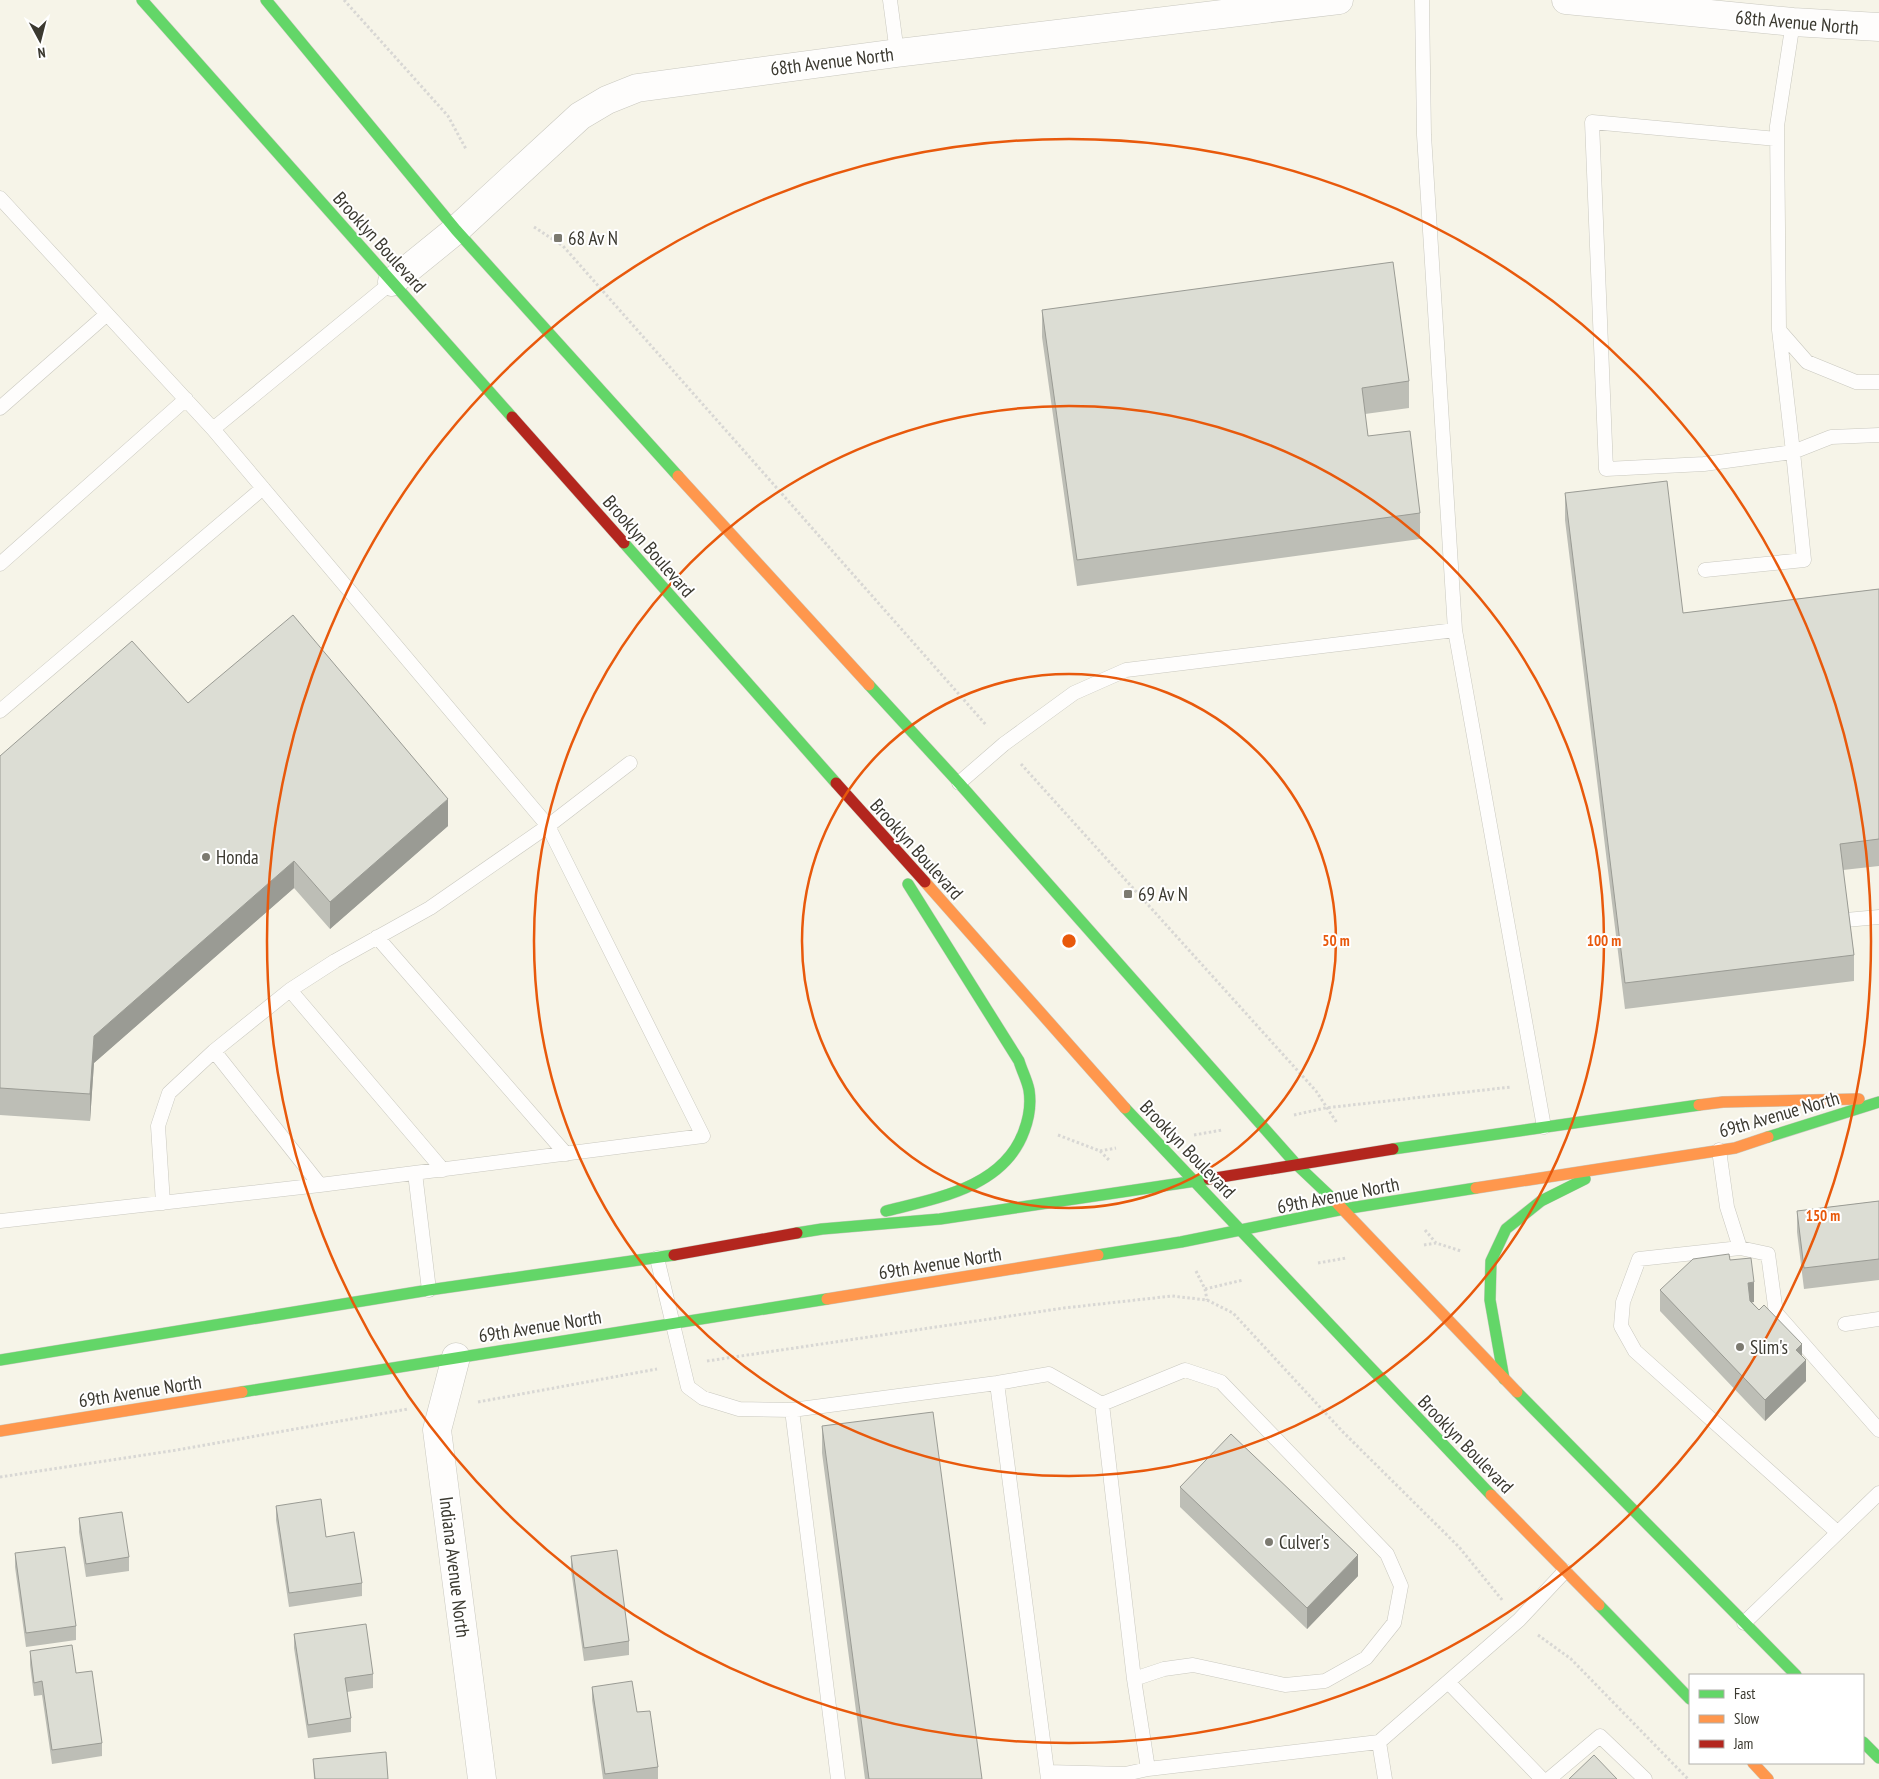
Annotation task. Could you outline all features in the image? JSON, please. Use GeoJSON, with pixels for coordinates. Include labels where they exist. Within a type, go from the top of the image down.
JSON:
{"type":"FeatureCollection","features":[{"type":"Feature","properties":{"kind":"main road","name":"Brooklyn Boulevard"},"geometry":{"type":"LineString","coordinates":[[142,0],[1156,1142],[1196,1181],[1454,1457],[1689,1698]]}},
{"type":"Feature","properties":{"kind":"main road"},"geometry":{"type":"LineString","coordinates":[[266,0],[456,230],[690,490],[959,783],[1296,1162],[1344,1209],[1504,1379],[1795,1674]]}},
{"type":"Feature","properties":{"kind":"main road"},"geometry":{"type":"LineString","coordinates":[[822,1229],[946,1194],[986,1179],[1009,1161],[1024,1138],[1030,1111],[1029,1090],[1019,1061],[870,822]]}},
{"type":"Feature","properties":{"kind":"main road","name":"69th Avenue North"},"geometry":{"type":"LineString","coordinates":[[0,1360],[429,1290],[657,1258],[822,1229],[940,1219],[1196,1181],[1296,1162],[1723,1102],[1879,1100]]}},
{"type":"Feature","properties":{"kind":"main road","name":"69th Avenue North"},"geometry":{"type":"LineString","coordinates":[[0,1431],[1243,1231],[1344,1209],[1734,1148],[1879,1100]]}},
{"type":"Feature","properties":{"kind":"main road"},"geometry":{"type":"LineString","coordinates":[[1504,1379],[1490,1300],[1491,1261],[1506,1229],[1541,1201],[1608,1168]]}},
{"type":"Feature","properties":{"kind":"main road"},"geometry":{"type":"LineString","coordinates":[[1864,1743],[1879,1758]]}},
{"type":"Feature","properties":{"kind":"main road"},"geometry":{"type":"LineString","coordinates":[[1753,1764],[1768,1779]]}},
{"type":"Feature","properties":{"kind":"street","name":"68th Avenue North"},"geometry":{"type":"LineString","coordinates":[[392,282],[456,230],[580,116],[607,100],[636,88],[896,53],[1339,0]]}},
{"type":"Feature","properties":{"kind":"street","name":"68th Avenue North"},"geometry":{"type":"LineString","coordinates":[[1566,0],[1793,22],[1879,27]]}},
{"type":"Feature","properties":{"kind":"street","name":"Indiana Avenue North"},"geometry":{"type":"LineString","coordinates":[[456,1357],[437,1430],[482,1779]]}},
{"type":"Feature","properties":{"kind":"lane"},"geometry":{"type":"LineString","coordinates":[[890,0],[896,53]]}},
{"type":"Feature","properties":{"kind":"lane"},"geometry":{"type":"LineString","coordinates":[[1422,0],[1424,135],[1455,630],[1544,1127]]}},
{"type":"Feature","properties":{"kind":"lane"},"geometry":{"type":"LineString","coordinates":[[1705,570],[1804,560],[1779,330],[1776,126],[1793,22]]}},
{"type":"Feature","properties":{"kind":"lane"},"geometry":{"type":"LineString","coordinates":[[1776,139],[1592,122],[1606,469],[1704,464],[1792,452],[1831,437],[1879,435]]}},
{"type":"Feature","properties":{"kind":"lane"},"geometry":{"type":"LineString","coordinates":[[0,198],[213,429],[548,826],[703,1136],[320,1185],[0,1221]]}},
{"type":"Feature","properties":{"kind":"lane"},"geometry":{"type":"LineString","coordinates":[[213,429],[392,282]]}},
{"type":"Feature","properties":{"kind":"lane"},"geometry":{"type":"LineString","coordinates":[[0,408],[107,314]]}},
{"type":"Feature","properties":{"kind":"lane"},"geometry":{"type":"LineString","coordinates":[[1779,330],[1807,362],[1856,382],[1879,382]]}},
{"type":"Feature","properties":{"kind":"lane"},"geometry":{"type":"LineString","coordinates":[[0,564],[186,399]]}},
{"type":"Feature","properties":{"kind":"lane"},"geometry":{"type":"LineString","coordinates":[[0,711],[264,488]]}},
{"type":"Feature","properties":{"kind":"lane"},"geometry":{"type":"LineString","coordinates":[[959,783],[1004,744],[1074,693],[1126,670],[1455,630]]}},
{"type":"Feature","properties":{"kind":"lane"},"geometry":{"type":"LineString","coordinates":[[163,1203],[158,1126],[169,1093],[214,1051],[290,990],[377,937],[430,908],[548,826],[630,763]]}},
{"type":"Feature","properties":{"kind":"lane"},"geometry":{"type":"LineString","coordinates":[[1846,920],[1879,917]]}},
{"type":"Feature","properties":{"kind":"lane"},"geometry":{"type":"LineString","coordinates":[[377,937],[566,1154]]}},
{"type":"Feature","properties":{"kind":"lane"},"geometry":{"type":"LineString","coordinates":[[290,990],[444,1170]]}},
{"type":"Feature","properties":{"kind":"lane"},"geometry":{"type":"LineString","coordinates":[[214,1051],[320,1185]]}},
{"type":"Feature","properties":{"kind":"lane"},"geometry":{"type":"LineString","coordinates":[[1720,1150],[1726,1207],[1740,1248]]}},
{"type":"Feature","properties":{"kind":"lane"},"geometry":{"type":"LineString","coordinates":[[415,1173],[429,1290]]}},
{"type":"Feature","properties":{"kind":"lane"},"geometry":{"type":"LineString","coordinates":[[1837,1532],[1635,1351],[1620,1326],[1623,1302],[1639,1259],[1740,1248],[1768,1254],[1776,1313],[1879,1430]]}},
{"type":"Feature","properties":{"kind":"lane"},"geometry":{"type":"LineString","coordinates":[[657,1258],[688,1387],[703,1398],[739,1409],[792,1410],[997,1383],[1049,1374],[1102,1404]]}},
{"type":"Feature","properties":{"kind":"lane"},"geometry":{"type":"LineString","coordinates":[[1845,1324],[1879,1319]]}},
{"type":"Feature","properties":{"kind":"lane"},"geometry":{"type":"LineString","coordinates":[[1102,1404],[1185,1370],[1222,1382],[1387,1554],[1400,1586],[1394,1623],[1366,1658],[1325,1680],[1285,1685],[1193,1665],[1164,1669],[1134,1679]]}},
{"type":"Feature","properties":{"kind":"lane"},"geometry":{"type":"LineString","coordinates":[[997,1383],[1047,1775],[1126,1776],[1148,1769],[1379,1742],[1449,1683],[1519,1620],[1565,1571]]}},
{"type":"Feature","properties":{"kind":"lane"},"geometry":{"type":"LineString","coordinates":[[1102,1404],[1134,1679],[1148,1769]]}},
{"type":"Feature","properties":{"kind":"lane"},"geometry":{"type":"LineString","coordinates":[[792,1410],[838,1779]]}},
{"type":"Feature","properties":{"kind":"lane"},"geometry":{"type":"LineString","coordinates":[[1744,1623],[1879,1493]]}},
{"type":"Feature","properties":{"kind":"lane"},"geometry":{"type":"LineString","coordinates":[[1449,1683],[1542,1779]]}},
{"type":"Feature","properties":{"kind":"lane"},"geometry":{"type":"LineString","coordinates":[[1557,1777],[1600,1736],[1645,1779]]}},
{"type":"Feature","properties":{"kind":"lane"},"geometry":{"type":"LineString","coordinates":[[1379,1742],[1385,1779]]}},
{"type":"Feature","properties":{"kind":"path"},"geometry":{"type":"LineString","coordinates":[[344,0],[448,116],[466,149]]}},
{"type":"Feature","properties":{"kind":"path"},"geometry":{"type":"LineString","coordinates":[[534,227],[564,246],[1004,744],[1316,1091],[1325,1108]]}},
{"type":"Feature","properties":{"kind":"path"},"geometry":{"type":"LineString","coordinates":[[1100,1151],[1156,1142],[1325,1108],[1508,1088],[1536,1083]]}},
{"type":"Feature","properties":{"kind":"path"},"geometry":{"type":"LineString","coordinates":[[1436,1243],[1464,1252]]}},
{"type":"Feature","properties":{"kind":"path"},"geometry":{"type":"LineString","coordinates":[[0,1477],[178,1450],[409,1409]]}},
{"type":"Feature","properties":{"kind":"path"},"geometry":{"type":"LineString","coordinates":[[1571,1659],[1688,1779]]}},
{"type":"Feature","properties":{"kind":"building"},"geometry":{"type":"Polygon","coordinates":[[[1393,262],[1409,381],[1362,388],[1368,436],[1410,431],[1420,513],[1077,560],[1042,310],[1393,262]]]}},
{"type":"Feature","properties":{"kind":"building"},"geometry":{"type":"Polygon","coordinates":[[[1667,481],[1683,613],[1879,589],[1879,839],[1840,844],[1854,955],[1625,983],[1565,493],[1667,481]]]}},
{"type":"Feature","properties":{"kind":"building","name":"Honda"},"geometry":{"type":"Polygon","coordinates":[[[293,615],[448,799],[330,902],[294,861],[94,1036],[90,1094],[0,1088],[0,756],[132,641],[188,703],[293,615]]]}},
{"type":"Feature","properties":{"kind":"building"},"geometry":{"type":"Polygon","coordinates":[[[1879,1201],[1879,1259],[1804,1268],[1797,1211],[1879,1201]]]}},
{"type":"Feature","properties":{"kind":"building","name":"Slim's"},"geometry":{"type":"Polygon","coordinates":[[[1729,1254],[1730,1260],[1751,1258],[1754,1282],[1748,1283],[1750,1301],[1759,1310],[1764,1305],[1802,1344],[1796,1350],[1806,1360],[1765,1400],[1660,1290],[1693,1259],[1729,1254]]]}},
{"type":"Feature","properties":{"kind":"building"},"geometry":{"type":"Polygon","coordinates":[[[933,1412],[982,1779],[869,1779],[822,1426],[933,1412]]]}},
{"type":"Feature","properties":{"kind":"building","name":"Culver's"},"geometry":{"type":"Polygon","coordinates":[[[1231,1434],[1358,1555],[1307,1608],[1180,1487],[1231,1434]]]}},
{"type":"Feature","properties":{"kind":"building"},"geometry":{"type":"Polygon","coordinates":[[[321,1499],[326,1537],[354,1532],[362,1583],[289,1593],[276,1506],[321,1499]]]}},
{"type":"Feature","properties":{"kind":"building"},"geometry":{"type":"Polygon","coordinates":[[[122,1512],[129,1557],[86,1564],[79,1518],[122,1512]]]}},
{"type":"Feature","properties":{"kind":"building"},"geometry":{"type":"Polygon","coordinates":[[[65,1547],[76,1626],[26,1633],[15,1553],[65,1547]]]}},
{"type":"Feature","properties":{"kind":"building"},"geometry":{"type":"Polygon","coordinates":[[[617,1550],[629,1641],[584,1648],[571,1556],[617,1550]]]}},
{"type":"Feature","properties":{"kind":"building"},"geometry":{"type":"Polygon","coordinates":[[[366,1624],[373,1674],[345,1678],[351,1718],[308,1725],[294,1634],[366,1624]]]}},
{"type":"Feature","properties":{"kind":"building"},"geometry":{"type":"Polygon","coordinates":[[[72,1645],[76,1673],[92,1671],[102,1743],[52,1750],[42,1681],[34,1683],[30,1651],[72,1645]]]}},
{"type":"Feature","properties":{"kind":"building"},"geometry":{"type":"Polygon","coordinates":[[[632,1681],[637,1712],[650,1711],[658,1767],[605,1774],[592,1687],[632,1681]]]}},
{"type":"Feature","properties":{"kind":"building"},"geometry":{"type":"Polygon","coordinates":[[[386,1752],[388,1779],[315,1779],[313,1759],[386,1752]]]}},
{"type":"Feature","properties":{"kind":"building"},"geometry":{"type":"Polygon","coordinates":[[[1594,1755],[1617,1779],[1569,1779],[1594,1755]]]}},
{"type":"Feature","properties":{"kind":"traffic: fast"},"geometry":{"type":"LineString","coordinates":[[142,0],[512,417]]}},
{"type":"Feature","properties":{"kind":"traffic: fast"},"geometry":{"type":"LineString","coordinates":[[266,0],[456,230],[678,476]]}},
{"type":"Feature","properties":{"kind":"traffic: fast"},"geometry":{"type":"LineString","coordinates":[[624,543],[836,783]]}},
{"type":"Feature","properties":{"kind":"traffic: fast"},"geometry":{"type":"LineString","coordinates":[[869,685],[959,783],[1295,1163],[1333,1199]]}},
{"type":"Feature","properties":{"kind":"traffic: fast"},"geometry":{"type":"LineString","coordinates":[[886,1211],[947,1195],[985,1177],[1001,1165],[1014,1150],[1026,1126],[1030,1105],[1028,1086],[1019,1061],[908,884]]}},
{"type":"Feature","properties":{"kind":"traffic: fast"},"geometry":{"type":"LineString","coordinates":[[1768,1137],[1879,1102]]}},
{"type":"Feature","properties":{"kind":"traffic: fast"},"geometry":{"type":"LineString","coordinates":[[1393,1149],[1699,1105]]}},
{"type":"Feature","properties":{"kind":"traffic: fast"},"geometry":{"type":"LineString","coordinates":[[1125,1108],[1491,1495]]}},
{"type":"Feature","properties":{"kind":"traffic: fast"},"geometry":{"type":"LineString","coordinates":[[797,1233],[822,1229],[940,1219],[1209,1179]]}},
{"type":"Feature","properties":{"kind":"traffic: fast"},"geometry":{"type":"LineString","coordinates":[[1504,1379],[1490,1300],[1491,1261],[1506,1229],[1541,1201],[1585,1179]]}},
{"type":"Feature","properties":{"kind":"traffic: fast"},"geometry":{"type":"LineString","coordinates":[[1098,1255],[1181,1242],[1344,1209],[1476,1188]]}},
{"type":"Feature","properties":{"kind":"traffic: fast"},"geometry":{"type":"LineString","coordinates":[[0,1360],[429,1290],[674,1255]]}},
{"type":"Feature","properties":{"kind":"traffic: fast"},"geometry":{"type":"LineString","coordinates":[[242,1392],[827,1299]]}},
{"type":"Feature","properties":{"kind":"traffic: fast"},"geometry":{"type":"LineString","coordinates":[[1517,1392],[1795,1674]]}},
{"type":"Feature","properties":{"kind":"traffic: fast"},"geometry":{"type":"LineString","coordinates":[[1599,1605],[1689,1698]]}},
{"type":"Feature","properties":{"kind":"traffic: fast"},"geometry":{"type":"LineString","coordinates":[[1864,1743],[1879,1758]]}},
{"type":"Feature","properties":{"kind":"traffic: slow"},"geometry":{"type":"LineString","coordinates":[[678,476],[869,685]]}},
{"type":"Feature","properties":{"kind":"traffic: slow"},"geometry":{"type":"LineString","coordinates":[[925,882],[1125,1108]]}},
{"type":"Feature","properties":{"kind":"traffic: slow"},"geometry":{"type":"LineString","coordinates":[[1699,1105],[1723,1102],[1859,1099]]}},
{"type":"Feature","properties":{"kind":"traffic: slow"},"geometry":{"type":"LineString","coordinates":[[1476,1188],[1735,1148],[1768,1137]]}},
{"type":"Feature","properties":{"kind":"traffic: slow"},"geometry":{"type":"LineString","coordinates":[[1333,1199],[1517,1392]]}},
{"type":"Feature","properties":{"kind":"traffic: slow"},"geometry":{"type":"LineString","coordinates":[[827,1299],[1098,1255]]}},
{"type":"Feature","properties":{"kind":"traffic: slow"},"geometry":{"type":"LineString","coordinates":[[0,1431],[242,1392]]}},
{"type":"Feature","properties":{"kind":"traffic: slow"},"geometry":{"type":"LineString","coordinates":[[1491,1495],[1599,1605]]}},
{"type":"Feature","properties":{"kind":"traffic: slow"},"geometry":{"type":"LineString","coordinates":[[1754,1764],[1768,1779]]}},
{"type":"Feature","properties":{"kind":"traffic: jam"},"geometry":{"type":"LineString","coordinates":[[512,417],[624,543]]}},
{"type":"Feature","properties":{"kind":"traffic: jam"},"geometry":{"type":"LineString","coordinates":[[836,783],[925,882]]}},
{"type":"Feature","properties":{"kind":"traffic: jam"},"geometry":{"type":"LineString","coordinates":[[1209,1179],[1393,1149]]}},
{"type":"Feature","properties":{"kind":"traffic: jam"},"geometry":{"type":"LineString","coordinates":[[674,1255],[797,1233]]}},
{"type":"Feature","properties":{"kind":"place","name":"68 Av N"},"geometry":{"type":"Point","coordinates":[558,238]}},
{"type":"Feature","properties":{"kind":"place","name":"Honda"},"geometry":{"type":"Point","coordinates":[206,857]}},
{"type":"Feature","properties":{"kind":"place","name":"69 Av N"},"geometry":{"type":"Point","coordinates":[1128,894]}},
{"type":"Feature","properties":{"kind":"place","name":"Slim's"},"geometry":{"type":"Point","coordinates":[1740,1347]}},
{"type":"Feature","properties":{"kind":"place","name":"Culver's"},"geometry":{"type":"Point","coordinates":[1269,1542]}}]}
